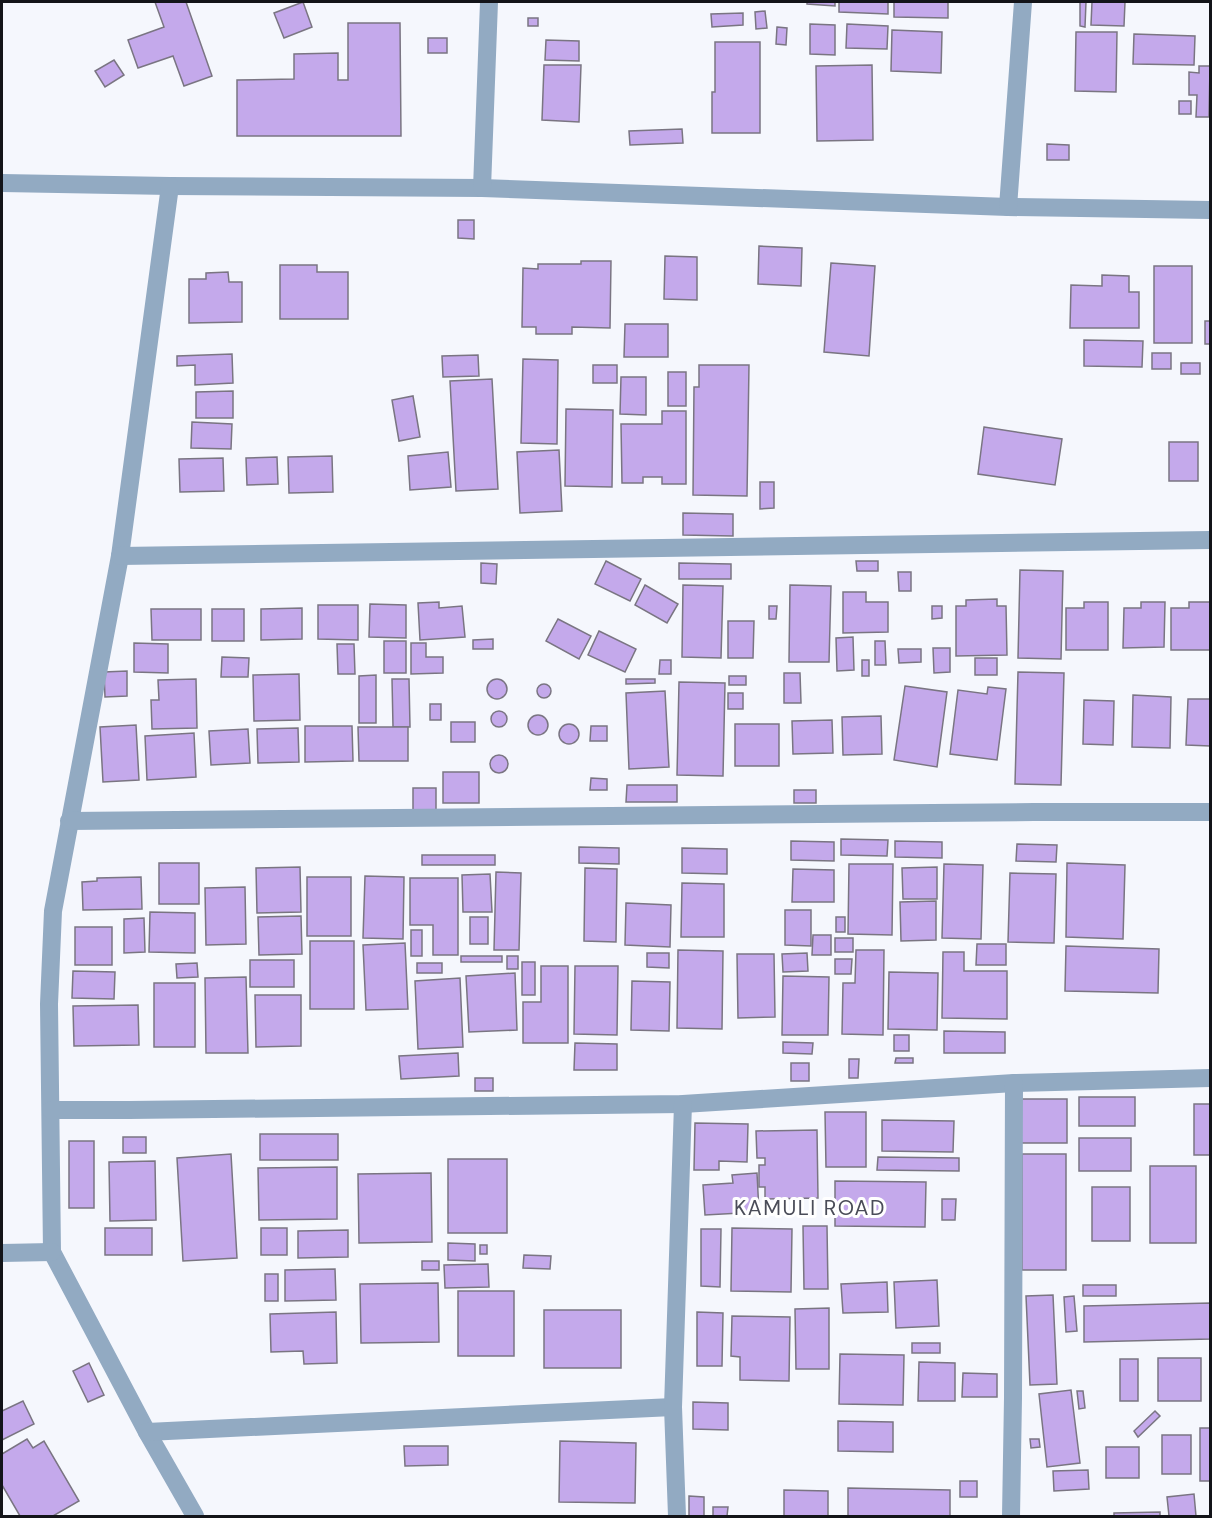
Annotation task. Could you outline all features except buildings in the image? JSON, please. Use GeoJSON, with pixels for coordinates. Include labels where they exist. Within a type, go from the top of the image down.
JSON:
{"type":"FeatureCollection","features":[{"type":"Feature","properties":{"kind":"street"},"geometry":{"type":"LineString","coordinates":[[482,188],[489,2]]}},
{"type":"Feature","properties":{"kind":"street"},"geometry":{"type":"LineString","coordinates":[[1008,207],[1023,2]]}},
{"type":"Feature","properties":{"kind":"street"},"geometry":{"type":"LineString","coordinates":[[2,183],[482,188],[1008,207],[1210,210]]}},
{"type":"Feature","properties":{"kind":"street"},"geometry":{"type":"LineString","coordinates":[[170,186],[120,556],[53,910],[49,1004],[52,1252],[147,1432],[195,1516]]}},
{"type":"Feature","properties":{"kind":"street"},"geometry":{"type":"LineString","coordinates":[[120,556],[1210,540]]}},
{"type":"Feature","properties":{"kind":"street"},"geometry":{"type":"LineString","coordinates":[[69,821],[1210,812]]}},
{"type":"Feature","properties":{"kind":"street"},"geometry":{"type":"LineString","coordinates":[[51,1110],[683,1104],[1014,1083],[1210,1078]]}},
{"type":"Feature","properties":{"kind":"street"},"geometry":{"type":"LineString","coordinates":[[1011,1516],[1014,1398],[1014,1083]]}},
{"type":"Feature","properties":{"kind":"street"},"geometry":{"type":"LineString","coordinates":[[678,1516],[673,1407],[683,1104]]}},
{"type":"Feature","properties":{"kind":"street"},"geometry":{"type":"LineString","coordinates":[[2,1253],[52,1252]]}},
{"type":"Feature","properties":{"kind":"street"},"geometry":{"type":"LineString","coordinates":[[147,1432],[673,1407]]}},
{"type":"Feature","properties":{"kind":"district","name":"KAMULI ROAD"},"geometry":{"type":"Point","coordinates":[810,1208]}}]}
